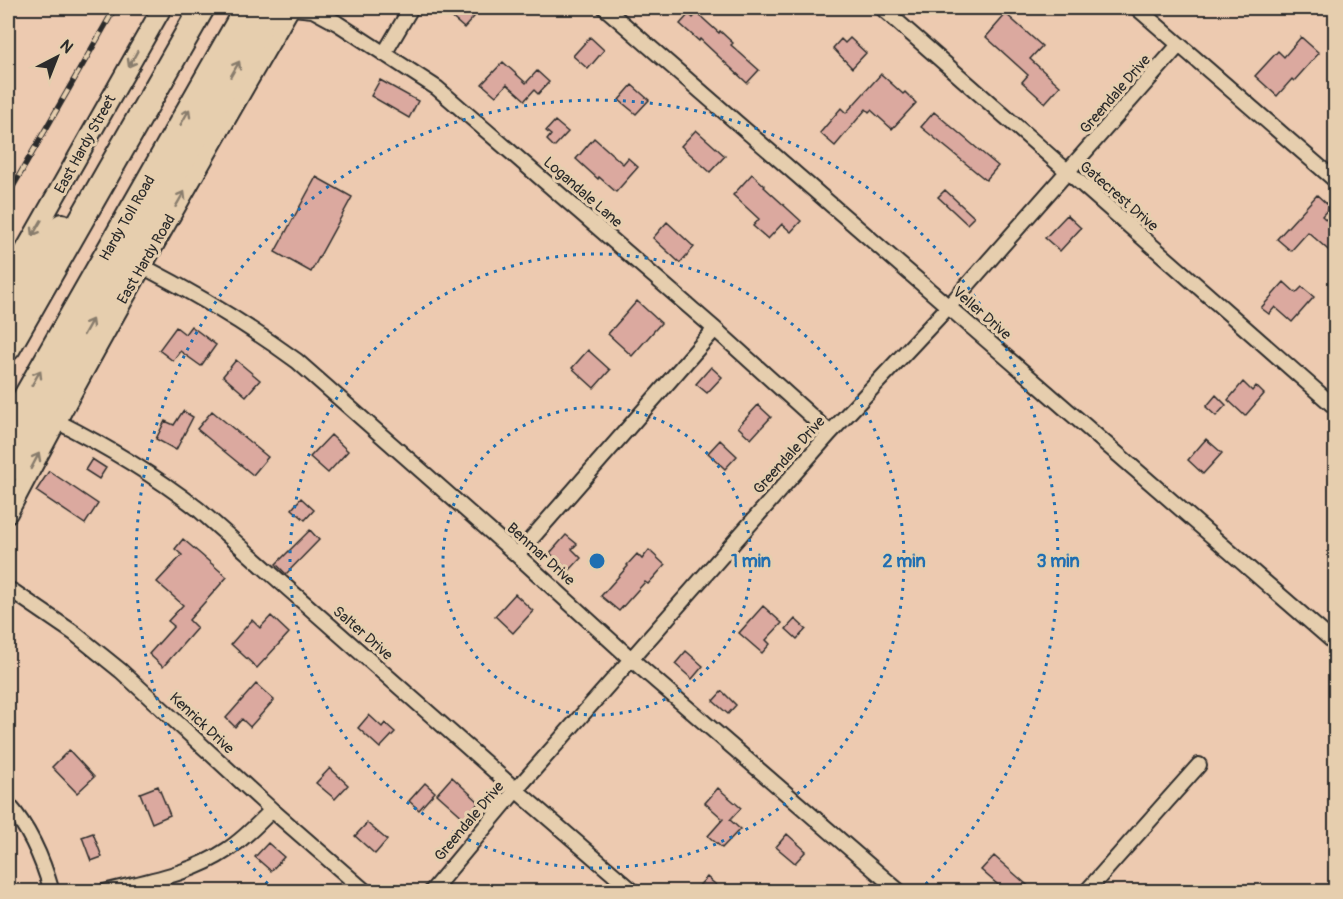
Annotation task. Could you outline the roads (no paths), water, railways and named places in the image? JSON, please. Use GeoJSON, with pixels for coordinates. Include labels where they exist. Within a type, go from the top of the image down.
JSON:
{"type":"FeatureCollection","features":[{"type":"Feature","properties":{"kind":"highway"},"geometry":{"type":"LineString","coordinates":[[8,348],[202,8]]}},
{"type":"Feature","properties":{"kind":"highway","name":"Hardy Toll Road"},"geometry":{"type":"LineString","coordinates":[[8,428],[247,8]]}},
{"type":"Feature","properties":{"kind":"highway"},"geometry":{"type":"LineString","coordinates":[[8,470],[153,211],[271,8]]}},
{"type":"Feature","properties":{"kind":"highway"},"geometry":{"type":"LineString","coordinates":[[8,302],[69,215],[128,138]]}},
{"type":"Feature","properties":{"kind":"main road","name":"East Hardy Street"},"geometry":{"type":"LineString","coordinates":[[8,280],[162,8]]}},
{"type":"Feature","properties":{"kind":"main road","name":"East Hardy Road"},"geometry":{"type":"LineString","coordinates":[[8,513],[56,420],[142,266],[292,8]]}},
{"type":"Feature","properties":{"kind":"street","name":"Logandale Lane"},"geometry":{"type":"LineString","coordinates":[[292,8],[313,10],[337,23],[437,88],[715,329],[830,433]]}},
{"type":"Feature","properties":{"kind":"street"},"geometry":{"type":"LineString","coordinates":[[384,54],[411,8]]}},
{"type":"Feature","properties":{"kind":"street","name":"Veller Drive"},"geometry":{"type":"LineString","coordinates":[[605,8],[1335,644]]}},
{"type":"Feature","properties":{"kind":"street","name":"Gatecrest Drive"},"geometry":{"type":"LineString","coordinates":[[882,8],[1335,408]]}},
{"type":"Feature","properties":{"kind":"street"},"geometry":{"type":"LineString","coordinates":[[1137,8],[1335,181]]}},
{"type":"Feature","properties":{"kind":"street","name":"Greendale Drive"},"geometry":{"type":"LineString","coordinates":[[431,891],[516,790],[830,433],[949,306],[1179,45]]}},
{"type":"Feature","properties":{"kind":"street","name":"Benmar Drive"},"geometry":{"type":"LineString","coordinates":[[142,266],[228,314],[297,361],[631,659],[900,891]]}},
{"type":"Feature","properties":{"kind":"street"},"geometry":{"type":"LineString","coordinates":[[517,555],[715,329]]}},
{"type":"Feature","properties":{"kind":"street","name":"Salter Drive"},"geometry":{"type":"LineString","coordinates":[[56,420],[139,466],[198,509],[634,891]]}},
{"type":"Feature","properties":{"kind":"street","name":"Kenrick Drive"},"geometry":{"type":"LineString","coordinates":[[8,589],[74,633],[121,670],[273,810],[366,891]]}},
{"type":"Feature","properties":{"kind":"street"},"geometry":{"type":"LineString","coordinates":[[1086,891],[1199,765]]}},
{"type":"Feature","properties":{"kind":"street"},"geometry":{"type":"LineString","coordinates":[[8,804],[31,838],[42,860],[52,891]]}},
{"type":"Feature","properties":{"kind":"street"},"geometry":{"type":"LineString","coordinates":[[104,891],[196,868],[238,843],[273,810]]}},
{"type":"Feature","properties":{"kind":"railway"},"geometry":{"type":"LineString","coordinates":[[8,195],[115,8]]}}]}
